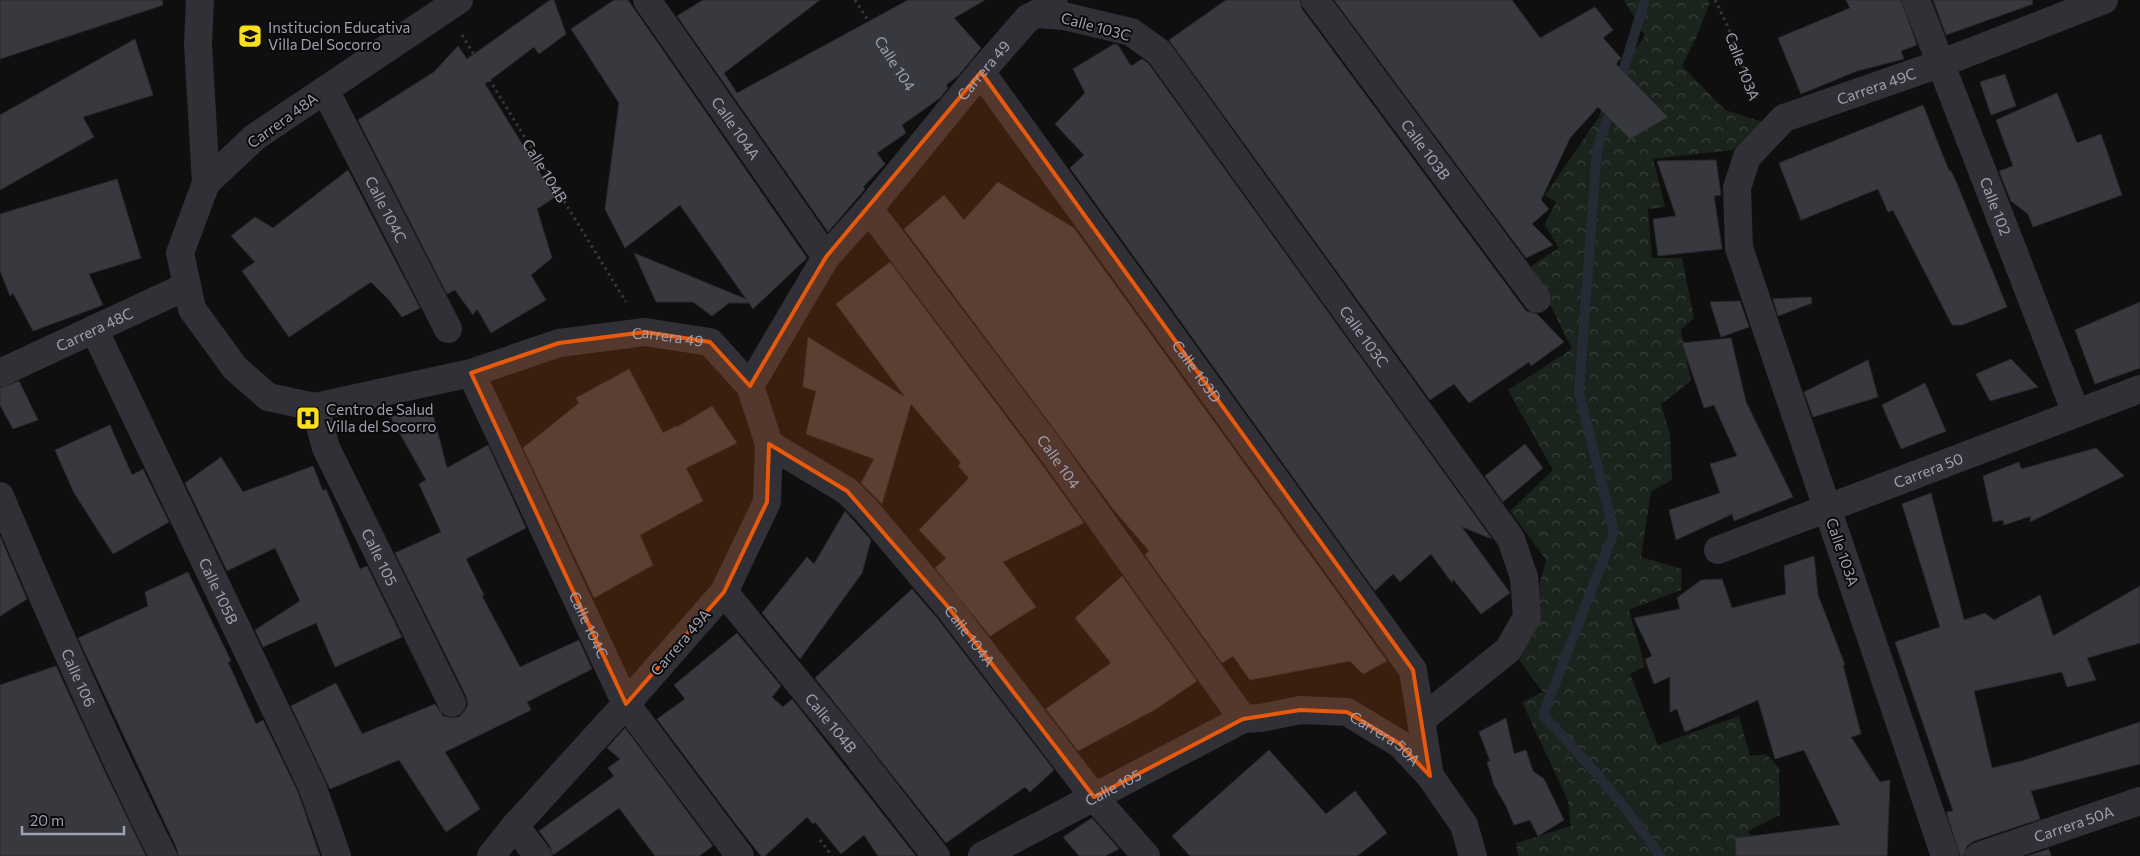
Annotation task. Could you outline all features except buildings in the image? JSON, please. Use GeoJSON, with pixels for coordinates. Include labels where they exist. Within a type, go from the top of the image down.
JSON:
{"type":"FeatureCollection","features":[{"type":"Feature","properties":{"kind":"street"},"geometry":{"type":"LineString","coordinates":[[200,0],[198,44],[206,183]]}},
{"type":"Feature","properties":{"kind":"street","name":"Calle 104A"},"geometry":{"type":"LineString","coordinates":[[647,0],[826,257]]}},
{"type":"Feature","properties":{"kind":"street","name":"Carrera 49"},"geometry":{"type":"LineString","coordinates":[[235,368],[268,397],[315,407],[471,373],[559,343],[645,332],[710,342],[750,386],[826,257],[869,209],[935,126],[1028,18],[1065,0]]}},
{"type":"Feature","properties":{"kind":"street","name":"Calle 103B"},"geometry":{"type":"LineString","coordinates":[[1315,0],[1537,299]]}},
{"type":"Feature","properties":{"kind":"street","name":"Calle 102"},"geometry":{"type":"LineString","coordinates":[[1916,0],[2076,413]]}},
{"type":"Feature","properties":{"kind":"street","name":"Carrera 49C"},"geometry":{"type":"LineString","coordinates":[[1739,248],[1737,188],[1747,157],[1784,118],[1942,63],[2104,0]]}},
{"type":"Feature","properties":{"kind":"street","name":"Carrera 48A"},"geometry":{"type":"LineString","coordinates":[[235,368],[192,308],[180,254],[206,183],[255,137],[452,4]]}},
{"type":"Feature","properties":{"kind":"street","name":"Calle 103C"},"geometry":{"type":"LineString","coordinates":[[1037,14],[1064,16],[1131,32],[1159,52],[1510,539],[1524,577],[1527,617],[1508,650],[1421,720]]}},
{"type":"Feature","properties":{"kind":"street","name":"Calle 103D"},"geometry":{"type":"LineString","coordinates":[[981,72],[1414,670],[1421,720]]}},
{"type":"Feature","properties":{"kind":"street","name":"Calle 104C"},"geometry":{"type":"LineString","coordinates":[[325,90],[448,329]]}},
{"type":"Feature","properties":{"kind":"street","name":"Calle 104"},"geometry":{"type":"LineString","coordinates":[[869,209],[1051,450],[1244,719]]}},
{"type":"Feature","properties":{"kind":"street","name":"Calle 103A"},"geometry":{"type":"LineString","coordinates":[[1739,248],[1945,856]]}},
{"type":"Feature","properties":{"kind":"street","name":"Carrera 48C"},"geometry":{"type":"LineString","coordinates":[[0,373],[187,286]]}},
{"type":"Feature","properties":{"kind":"street","name":"Calle 105B"},"geometry":{"type":"LineString","coordinates":[[94,329],[312,786],[337,856]]}},
{"type":"Feature","properties":{"kind":"street","name":"Calle 104C"},"geometry":{"type":"LineString","coordinates":[[471,373],[626,704],[740,856]]}},
{"type":"Feature","properties":{"kind":"street","name":"Carrera 49A"},"geometry":{"type":"LineString","coordinates":[[491,856],[515,826],[626,704],[724,592],[767,502],[769,444],[750,386]]}},
{"type":"Feature","properties":{"kind":"street","name":"Carrera 50"},"geometry":{"type":"LineString","coordinates":[[1718,550],[2140,389]]}},
{"type":"Feature","properties":{"kind":"street","name":"Calle 105"},"geometry":{"type":"LineString","coordinates":[[315,407],[326,448],[452,703]]}},
{"type":"Feature","properties":{"kind":"street","name":"Calle 104A"},"geometry":{"type":"LineString","coordinates":[[769,444],[846,492],[867,510],[948,608],[1094,797],[1146,856]]}},
{"type":"Feature","properties":{"kind":"street","name":"Calle 106"},"geometry":{"type":"LineString","coordinates":[[0,496],[114,755],[163,856]]}},
{"type":"Feature","properties":{"kind":"street","name":"Calle 104B"},"geometry":{"type":"LineString","coordinates":[[724,592],[936,856]]}},
{"type":"Feature","properties":{"kind":"street","name":"Carrera 50A"},"geometry":{"type":"LineString","coordinates":[[1244,719],[1261,718],[1300,710],[1347,712],[1400,744],[1430,776],[1464,825],[1473,856]]}},
{"type":"Feature","properties":{"kind":"street","name":"Calle 105"},"geometry":{"type":"LineString","coordinates":[[982,856],[1244,719]]}},
{"type":"Feature","properties":{"kind":"street"},"geometry":{"type":"LineString","coordinates":[[1421,720],[1430,776]]}},
{"type":"Feature","properties":{"kind":"street","name":"Carrera 50A"},"geometry":{"type":"LineString","coordinates":[[1979,856],[2140,801]]}},
{"type":"Feature","properties":{"kind":"street"},"geometry":{"type":"LineString","coordinates":[[515,826],[538,856]]}},
{"type":"Feature","properties":{"kind":"path","name":"Calle 104"},"geometry":{"type":"LineString","coordinates":[[855,0],[935,126]]}},
{"type":"Feature","properties":{"kind":"path","name":"Calle 103A"},"geometry":{"type":"LineString","coordinates":[[1715,0],[1728,27],[1768,134]]}},
{"type":"Feature","properties":{"kind":"path","name":"Calle 104B"},"geometry":{"type":"LineString","coordinates":[[452,4],[645,332]]}},
{"type":"Feature","properties":{"kind":"path"},"geometry":{"type":"LineString","coordinates":[[820,840],[832,856]]}},
{"type":"Feature","properties":{"kind":"highlighted area"},"geometry":{"type":"Polygon","coordinates":[[[981,72],[1413,670],[1430,776],[1400,744],[1347,712],[1300,710],[1243,719],[1094,797],[949,608],[847,491],[769,444],[767,502],[724,592],[626,704],[471,373],[559,343],[645,332],[710,342],[750,386],[826,257],[981,72]]]}},
{"type":"Feature","properties":{"kind":"green space"},"geometry":{"type":"Polygon","coordinates":[[[1624,0],[1708,0],[1710,2],[1696,38],[1682,66],[1725,110],[1763,122],[1733,150],[1653,159],[1665,207],[1648,209],[1652,258],[1682,258],[1694,318],[1681,330],[1691,381],[1661,404],[1670,434],[1672,480],[1651,491],[1641,557],[1682,569],[1681,590],[1629,610],[1645,666],[1630,674],[1658,745],[1739,716],[1750,756],[1766,754],[1779,768],[1780,815],[1749,831],[1754,856],[1518,856],[1516,843],[1571,826],[1568,801],[1522,702],[1543,692],[1519,660],[1546,560],[1510,511],[1553,470],[1508,390],[1572,349],[1531,266],[1559,248],[1545,225],[1556,202],[1545,195],[1599,117],[1608,86],[1645,36],[1624,0]]]}},
{"type":"Feature","properties":{"kind":"waterway"},"geometry":{"type":"LineString","coordinates":[[1619,84],[1645,0]]}},
{"type":"Feature","properties":{"kind":"waterway"},"geometry":{"type":"LineString","coordinates":[[1612,105],[1597,149],[1579,392],[1614,532],[1543,715],[1590,766],[1660,856]]}},
{"type":"Feature","properties":{"kind":"place","name":"Institucion Educativa Villa Del Socorro"},"geometry":{"type":"Point","coordinates":[250,36]}},
{"type":"Feature","properties":{"kind":"place","name":"Centro de Salud Villa del Socorro"},"geometry":{"type":"Point","coordinates":[308,418]}}]}
